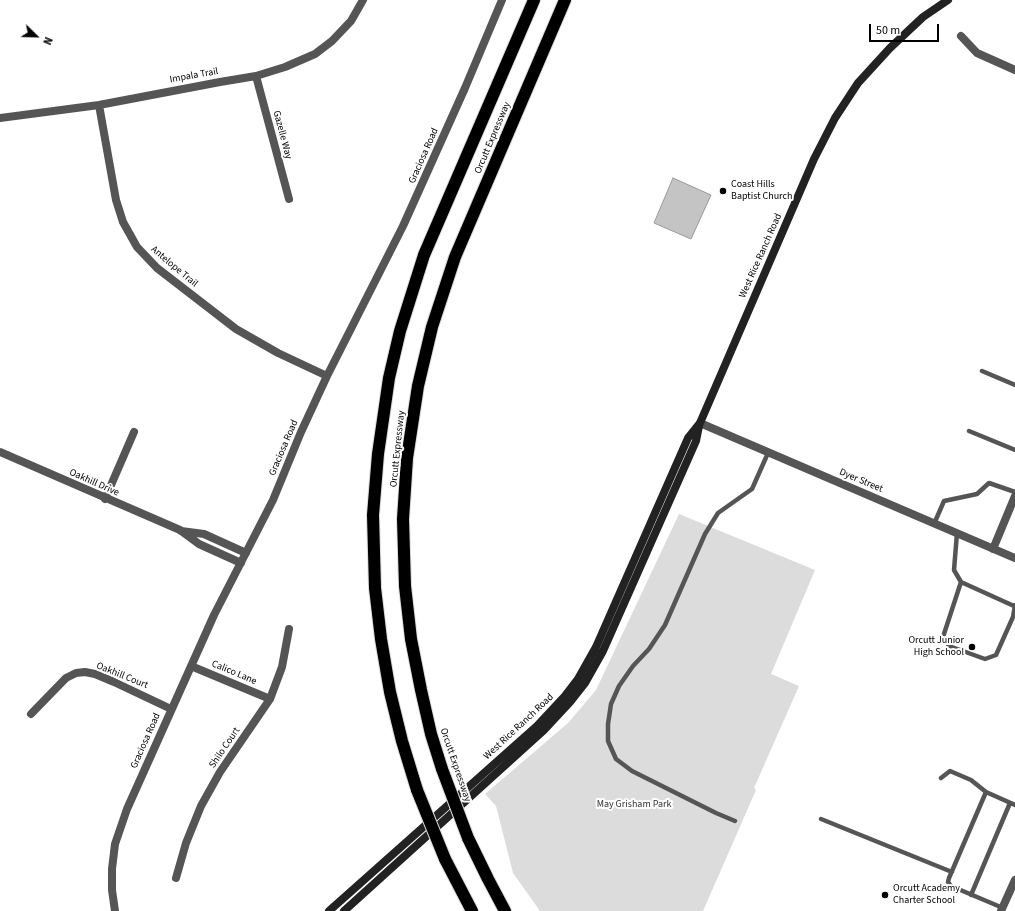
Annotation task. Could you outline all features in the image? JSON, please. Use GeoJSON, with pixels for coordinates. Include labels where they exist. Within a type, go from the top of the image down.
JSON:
{"type":"FeatureCollection","features":[{"type":"Feature","properties":{"kind":"highway","name":"Orcutt Expressway"},"geometry":{"type":"LineString","coordinates":[[472,911],[445,859],[417,790],[402,741],[390,692],[381,639],[375,588],[373,515],[378,454],[388,378],[400,331],[424,255],[534,0]]}},
{"type":"Feature","properties":{"kind":"highway","name":"Orcutt Expressway"},"geometry":{"type":"LineString","coordinates":[[505,911],[468,838],[442,769],[431,734],[421,690],[411,639],[405,586],[403,519],[406,466],[418,386],[432,327],[455,257],[565,0]]}},
{"type":"Feature","properties":{"kind":"main road","name":"West Rice Ranch Road"},"geometry":{"type":"LineString","coordinates":[[344,911],[544,730],[585,683],[603,651],[696,441],[700,423],[814,159],[835,118],[858,83],[890,48],[923,17],[948,0]]}},
{"type":"Feature","properties":{"kind":"main road","name":"West Rice Ranch Road"},"geometry":{"type":"LineString","coordinates":[[329,911],[537,726],[565,696],[578,679],[596,647],[688,438],[700,423]]}},
{"type":"Feature","properties":{"kind":"street","name":"Impala Trail"},"geometry":{"type":"LineString","coordinates":[[0,118],[99,105],[256,76],[285,67],[315,54],[332,41],[351,21],[363,0]]}},
{"type":"Feature","properties":{"kind":"street","name":"Graciosa Road"},"geometry":{"type":"LineString","coordinates":[[115,911],[112,890],[112,870],[115,844],[127,809],[214,615],[273,500],[301,432],[327,376],[403,226],[465,88],[502,0]]}},
{"type":"Feature","properties":{"kind":"street"},"geometry":{"type":"LineString","coordinates":[[961,36],[977,53],[1015,70]]}},
{"type":"Feature","properties":{"kind":"street","name":"Gazelle Way"},"geometry":{"type":"LineString","coordinates":[[256,76],[288,199]]}},
{"type":"Feature","properties":{"kind":"street","name":"Antelope Trail"},"geometry":{"type":"LineString","coordinates":[[99,105],[116,200],[123,222],[137,248],[157,268],[236,329],[278,353],[327,376]]}},
{"type":"Feature","properties":{"kind":"street","name":"Dyer Street"},"geometry":{"type":"LineString","coordinates":[[700,423],[1015,558]]}},
{"type":"Feature","properties":{"kind":"street"},"geometry":{"type":"LineString","coordinates":[[105,498],[134,432]]}},
{"type":"Feature","properties":{"kind":"street","name":"Oakhill Drive"},"geometry":{"type":"LineString","coordinates":[[0,452],[180,530],[199,544],[241,563]]}},
{"type":"Feature","properties":{"kind":"street"},"geometry":{"type":"LineString","coordinates":[[993,549],[1015,496]]}},
{"type":"Feature","properties":{"kind":"street","name":"Oakhill Drive"},"geometry":{"type":"LineString","coordinates":[[180,530],[204,534],[246,553]]}},
{"type":"Feature","properties":{"kind":"street","name":"Shilo Court"},"geometry":{"type":"LineString","coordinates":[[176,878],[186,843],[201,806],[220,772],[270,699],[282,667],[289,629]]}},
{"type":"Feature","properties":{"kind":"street","name":"Calico Lane"},"geometry":{"type":"LineString","coordinates":[[191,666],[270,699]]}},
{"type":"Feature","properties":{"kind":"street","name":"Oakhill Court"},"geometry":{"type":"LineString","coordinates":[[32,714],[66,678],[76,673],[85,672],[95,674],[172,708]]}},
{"type":"Feature","properties":{"kind":"street"},"geometry":{"type":"LineString","coordinates":[[1002,910],[1013,889],[1015,880]]}},
{"type":"Feature","properties":{"kind":"lane"},"geometry":{"type":"LineString","coordinates":[[982,371],[1015,385]]}},
{"type":"Feature","properties":{"kind":"lane"},"geometry":{"type":"LineString","coordinates":[[969,431],[1015,450]]}},
{"type":"Feature","properties":{"kind":"lane"},"geometry":{"type":"LineString","coordinates":[[735,821],[632,771],[616,759],[608,741],[608,724],[611,704],[619,686],[649,648],[664,625],[705,534],[718,514],[752,489],[768,452]]}},
{"type":"Feature","properties":{"kind":"lane"},"geometry":{"type":"LineString","coordinates":[[934,524],[944,501],[977,494],[990,483],[1015,492]]}},
{"type":"Feature","properties":{"kind":"lane"},"geometry":{"type":"LineString","coordinates":[[957,533],[954,570],[961,582],[1015,606],[1013,617],[996,655],[985,659],[949,646],[943,637],[961,582]]}},
{"type":"Feature","properties":{"kind":"lane"},"geometry":{"type":"LineString","coordinates":[[940,778],[950,771],[972,780],[986,792],[1013,804],[971,894]]}},
{"type":"Feature","properties":{"kind":"lane"},"geometry":{"type":"LineString","coordinates":[[986,792],[948,882],[951,886],[971,894],[1002,910]]}},
{"type":"Feature","properties":{"kind":"lane"},"geometry":{"type":"LineString","coordinates":[[821,819],[952,872]]}},
{"type":"Feature","properties":{"kind":"green space","name":"May Grisham Park"},"geometry":{"type":"Polygon","coordinates":[[[679,514],[815,570],[771,674],[799,686],[754,788],[756,790],[703,911],[540,911],[513,873],[496,806],[485,794],[568,723],[596,690],[679,514]]]}},
{"type":"Feature","properties":{"kind":"building"},"geometry":{"type":"Polygon","coordinates":[[[673,178],[711,195],[691,239],[654,223],[673,178]]]}},
{"type":"Feature","properties":{"kind":"place","name":"Coast Hills Baptist Church"},"geometry":{"type":"Point","coordinates":[723,191]}},
{"type":"Feature","properties":{"kind":"place","name":"Orcutt Junior High School"},"geometry":{"type":"Point","coordinates":[972,647]}},
{"type":"Feature","properties":{"kind":"place","name":"Orcutt Academy Charter School"},"geometry":{"type":"Point","coordinates":[885,895]}}]}
